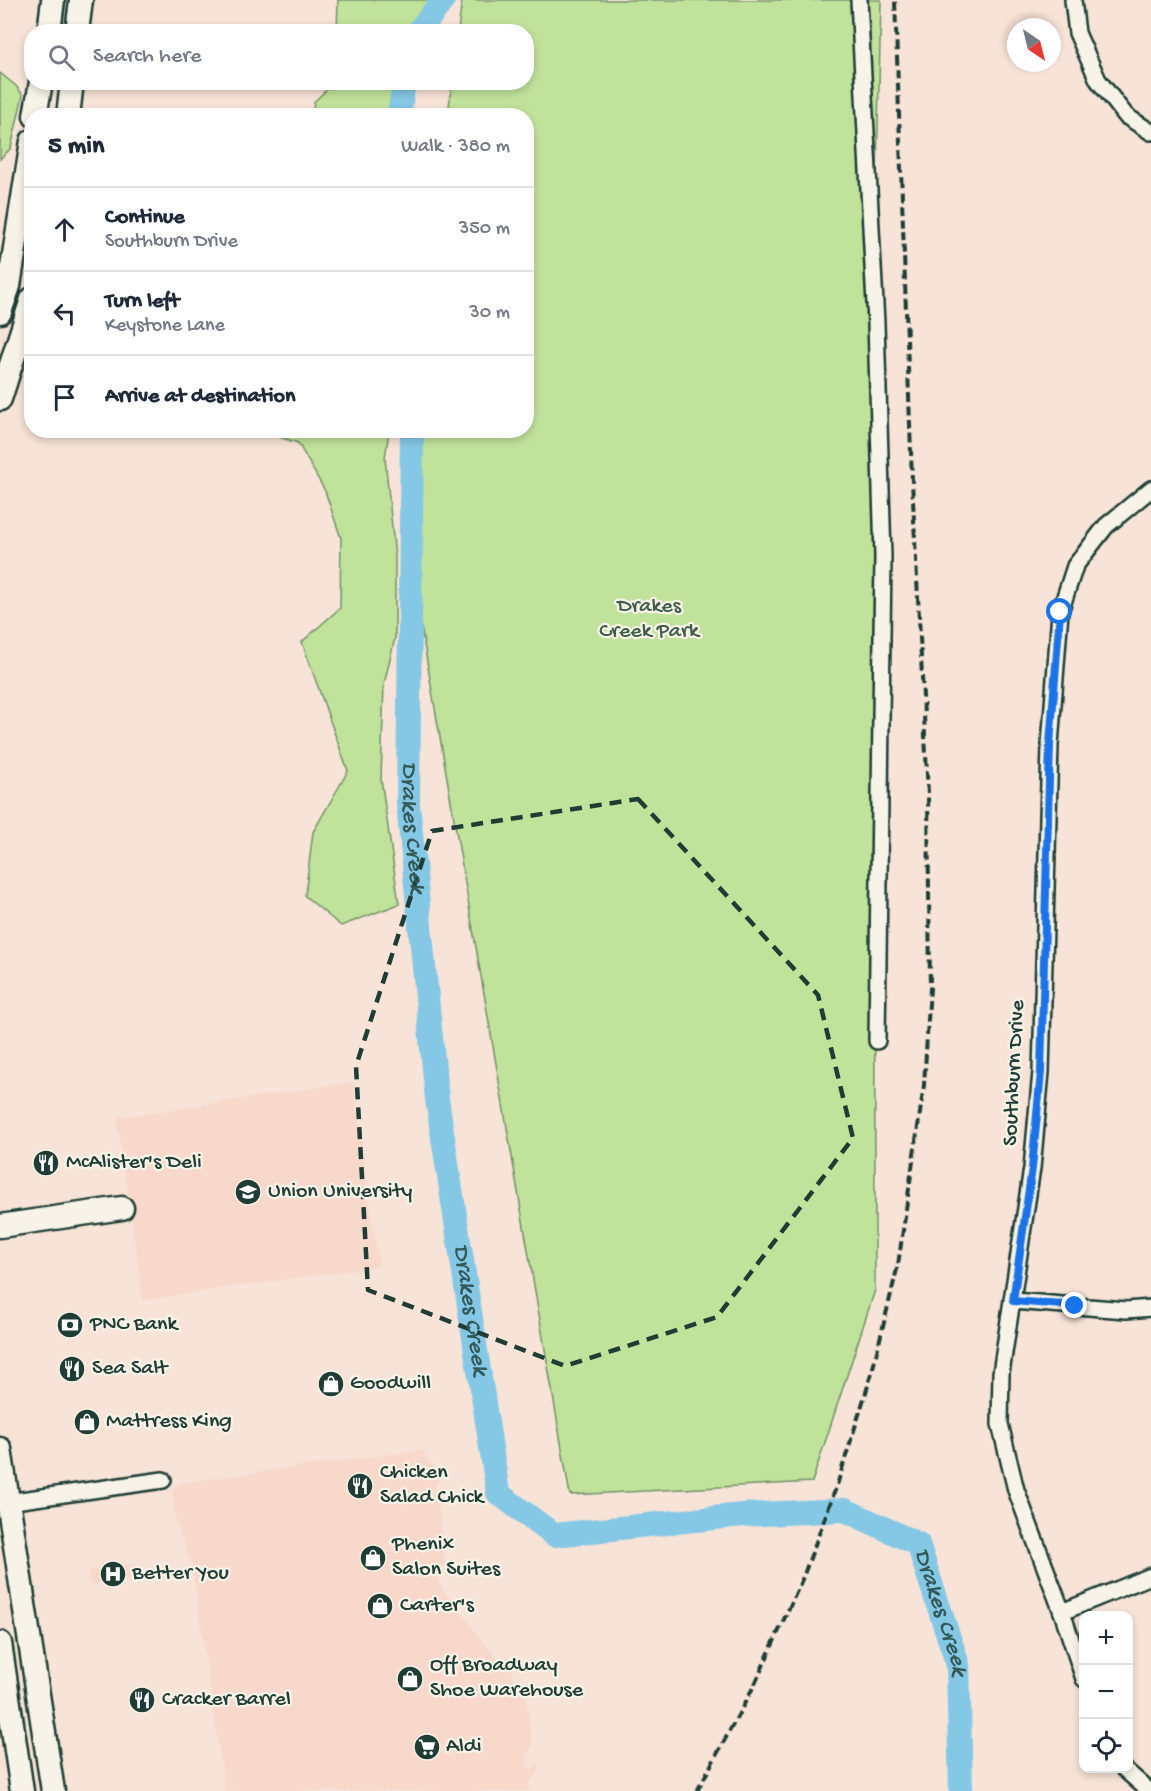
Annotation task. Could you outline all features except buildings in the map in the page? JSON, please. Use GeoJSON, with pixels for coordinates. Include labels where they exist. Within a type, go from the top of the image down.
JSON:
{"type":"FeatureCollection","features":[{"type":"Feature","properties":{"kind":"main road"},"geometry":{"type":"LineString","coordinates":[[50,24],[53,0]]}},
{"type":"Feature","properties":{"kind":"main road"},"geometry":{"type":"LineString","coordinates":[[77,24],[81,0]]}},
{"type":"Feature","properties":{"kind":"main road"},"geometry":{"type":"LineString","coordinates":[[37,108],[40,90]]}},
{"type":"Feature","properties":{"kind":"main road"},"geometry":{"type":"LineString","coordinates":[[69,108],[71,90]]}},
{"type":"Feature","properties":{"kind":"main road"},"geometry":{"type":"LineString","coordinates":[[0,312],[9,286],[24,191]]}},
{"type":"Feature","properties":{"kind":"main road"},"geometry":{"type":"LineString","coordinates":[[0,399],[24,324]]}},
{"type":"Feature","properties":{"kind":"main road"},"geometry":{"type":"LineString","coordinates":[[0,1226],[122,1208]]}},
{"type":"Feature","properties":{"kind":"main road"},"geometry":{"type":"LineString","coordinates":[[0,1449],[4,1503],[53,1791]]}},
{"type":"Feature","properties":{"kind":"main road"},"geometry":{"type":"LineString","coordinates":[[0,1642],[22,1791]]}},
{"type":"Feature","properties":{"kind":"street"},"geometry":{"type":"LineString","coordinates":[[860,0],[876,323],[883,556],[877,1041]]}},
{"type":"Feature","properties":{"kind":"street"},"geometry":{"type":"LineString","coordinates":[[1073,0],[1077,33],[1098,80],[1126,116],[1151,132]]}},
{"type":"Feature","properties":{"kind":"street","name":"Southburn Drive"},"geometry":{"type":"LineString","coordinates":[[1079,1665],[1062,1612],[1016,1490],[1000,1424],[1001,1373],[1032,1168],[1041,1072],[1050,744],[1060,612],[1075,566],[1106,526],[1151,489]]}},
{"type":"Feature","properties":{"kind":"street"},"geometry":{"type":"LineString","coordinates":[[1013,1301],[1126,1310],[1151,1308]]}},
{"type":"Feature","properties":{"kind":"street"},"geometry":{"type":"LineString","coordinates":[[4,1503],[163,1480]]}},
{"type":"Feature","properties":{"kind":"street"},"geometry":{"type":"LineString","coordinates":[[1062,1612],[1151,1576]]}},
{"type":"Feature","properties":{"kind":"street"},"geometry":{"type":"LineString","coordinates":[[1129,1773],[1149,1791]]}},
{"type":"Feature","properties":{"kind":"highlighted area"},"geometry":{"type":"Polygon","coordinates":[[[638,799],[818,995],[853,1138],[717,1317],[565,1366],[368,1290],[356,1066],[432,831],[638,799]]]}},
{"type":"Feature","properties":{"kind":"shaded area","name":"Union University"},"geometry":{"type":"Polygon","coordinates":[[[353,1082],[379,1266],[143,1300],[117,1118],[353,1082]]]}},
{"type":"Feature","properties":{"kind":"shaded area"},"geometry":{"type":"Polygon","coordinates":[[[423,1450],[427,1460],[443,1474],[436,1484],[445,1566],[436,1568],[438,1580],[445,1593],[500,1663],[505,1656],[516,1662],[512,1674],[526,1699],[533,1745],[526,1755],[527,1765],[532,1769],[536,1764],[541,1768],[529,1783],[529,1791],[225,1791],[192,1566],[176,1522],[172,1489],[179,1483],[423,1450]]]}},
{"type":"Feature","properties":{"kind":"shaded area","name":"Better You"},"geometry":{"type":"Polygon","coordinates":[[[136,1564],[138,1577],[90,1585],[88,1571],[136,1564]]]}},
{"type":"Feature","properties":{"kind":"green space"},"geometry":{"type":"Polygon","coordinates":[[[338,0],[443,0],[424,24],[337,24],[338,0]]]}},
{"type":"Feature","properties":{"kind":"green space","name":"Drakes Creek Park"},"geometry":{"type":"Polygon","coordinates":[[[462,0],[881,0],[874,298],[875,1290],[812,1482],[570,1495],[400,504],[408,438],[534,438],[534,108],[449,108],[451,90],[534,90],[534,24],[459,24],[462,0]]]}},
{"type":"Feature","properties":{"kind":"green space"},"geometry":{"type":"Polygon","coordinates":[[[0,73],[23,95],[11,148],[0,159],[0,73]]]}},
{"type":"Feature","properties":{"kind":"green space"},"geometry":{"type":"Polygon","coordinates":[[[326,90],[403,90],[400,108],[313,108],[314,102],[326,90]]]}},
{"type":"Feature","properties":{"kind":"green space"},"geometry":{"type":"Polygon","coordinates":[[[282,438],[388,438],[385,458],[395,557],[395,638],[384,684],[381,779],[399,904],[341,926],[305,896],[313,832],[348,771],[302,642],[340,608],[341,538],[325,491],[298,443],[282,438]]]}},
{"type":"Feature","properties":{"kind":"waterway","name":"Drakes Creek"},"geometry":{"type":"LineString","coordinates":[[424,24],[443,0]]}},
{"type":"Feature","properties":{"kind":"waterway","name":"Drakes Creek"},"geometry":{"type":"LineString","coordinates":[[400,108],[403,90]]}},
{"type":"Feature","properties":{"kind":"waterway","name":"Drakes Creek"},"geometry":{"type":"LineString","coordinates":[[412,438],[408,803],[437,1099],[498,1493],[554,1535],[742,1515],[845,1510],[918,1544],[958,1665],[961,1791]]}},
{"type":"Feature","properties":{"kind":"railway"},"geometry":{"type":"LineString","coordinates":[[697,1791],[755,1684],[803,1577],[837,1485],[871,1376],[898,1265],[924,1085],[930,988],[928,794],[912,481],[895,0]]}},
{"type":"Feature","properties":{"kind":"place","name":"McAlister's Deli"},"geometry":{"type":"Point","coordinates":[46,1163]}},
{"type":"Feature","properties":{"kind":"place","name":"Union University"},"geometry":{"type":"Point","coordinates":[248,1192]}},
{"type":"Feature","properties":{"kind":"place","name":"PNC Bank"},"geometry":{"type":"Point","coordinates":[70,1325]}},
{"type":"Feature","properties":{"kind":"place","name":"Sea Salt"},"geometry":{"type":"Point","coordinates":[72,1369]}},
{"type":"Feature","properties":{"kind":"place","name":"Goodwill"},"geometry":{"type":"Point","coordinates":[331,1384]}},
{"type":"Feature","properties":{"kind":"place","name":"Mattress King"},"geometry":{"type":"Point","coordinates":[87,1422]}},
{"type":"Feature","properties":{"kind":"place","name":"Chicken Salad Chick"},"geometry":{"type":"Point","coordinates":[360,1486]}},
{"type":"Feature","properties":{"kind":"place","name":"Phenix Salon Suites"},"geometry":{"type":"Point","coordinates":[373,1558]}},
{"type":"Feature","properties":{"kind":"place","name":"Better You"},"geometry":{"type":"Point","coordinates":[113,1574]}},
{"type":"Feature","properties":{"kind":"place","name":"Carter's"},"geometry":{"type":"Point","coordinates":[380,1606]}},
{"type":"Feature","properties":{"kind":"place","name":"Off Broadway Shoe Warehouse"},"geometry":{"type":"Point","coordinates":[410,1679]}},
{"type":"Feature","properties":{"kind":"place","name":"Cracker Barrel"},"geometry":{"type":"Point","coordinates":[142,1700]}},
{"type":"Feature","properties":{"kind":"place","name":"Aldi"},"geometry":{"type":"Point","coordinates":[427,1747]}},
{"type":"Feature","properties":{"kind":"route"},"geometry":{"type":"LineString","coordinates":[[1060,612],[1050,744],[1041,1072],[1032,1168],[1013,1301],[1075,1306]]}}]}
